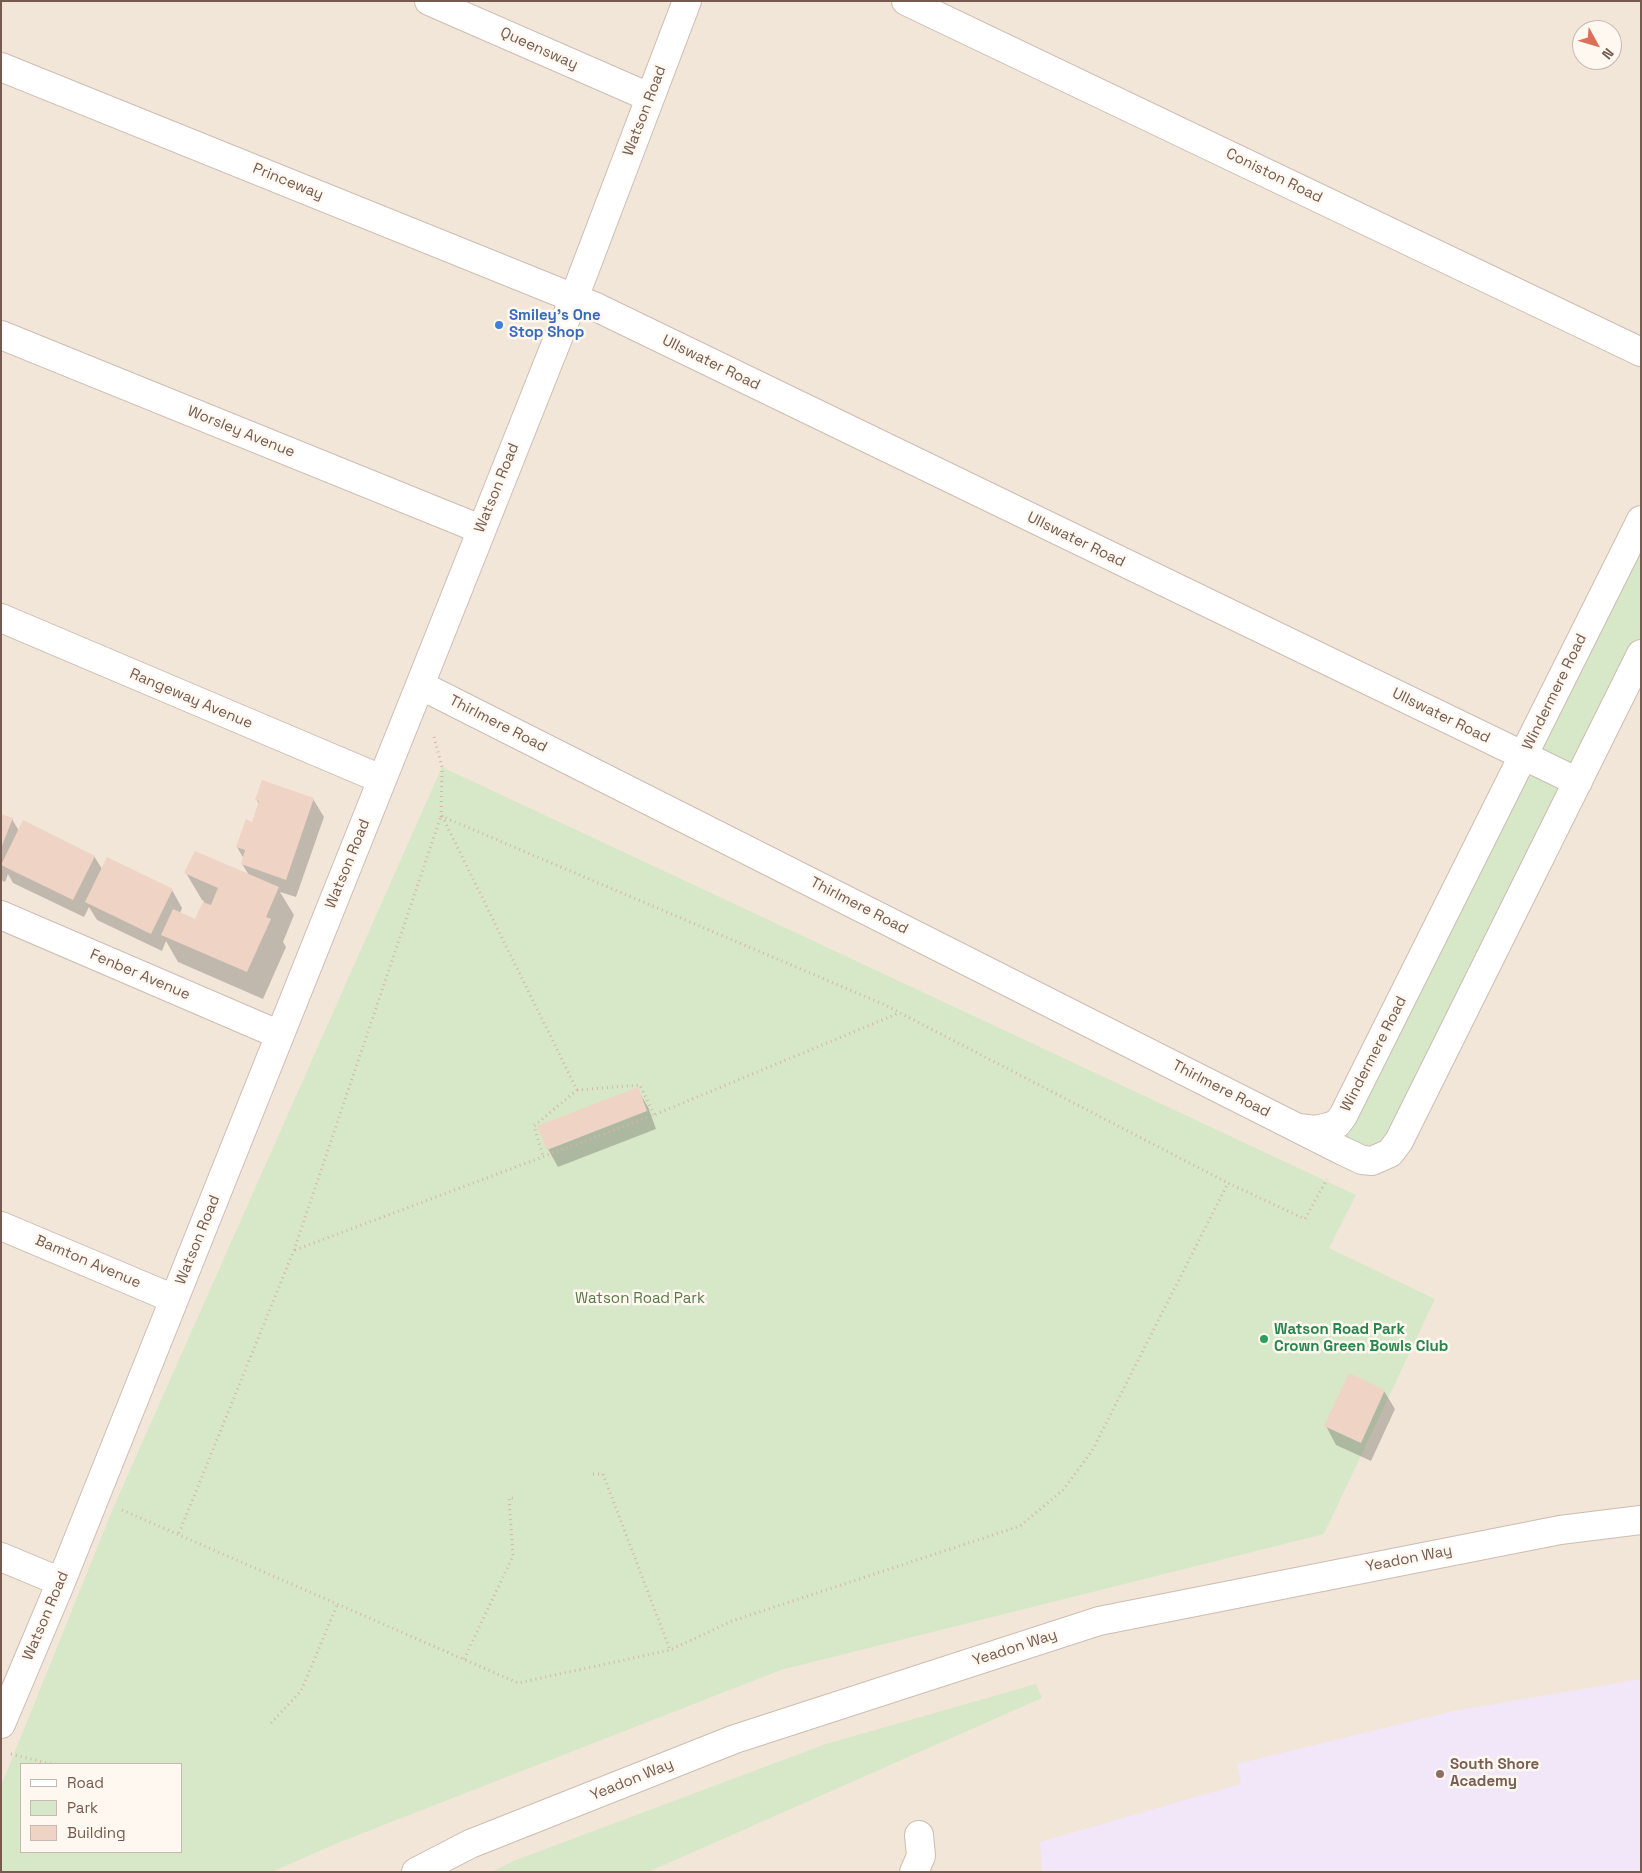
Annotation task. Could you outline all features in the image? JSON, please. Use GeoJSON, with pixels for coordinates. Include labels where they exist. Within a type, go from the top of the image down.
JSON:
{"type":"FeatureCollection","features":[{"type":"Feature","properties":{"kind":"street","name":"Queensway"},"geometry":{"type":"LineString","coordinates":[[429,1],[650,97]]}},
{"type":"Feature","properties":{"kind":"street","name":"Watson Road"},"geometry":{"type":"LineString","coordinates":[[1,1724],[61,1582],[420,685],[480,529],[574,298],[687,1]]}},
{"type":"Feature","properties":{"kind":"street","name":"Coniston Road"},"geometry":{"type":"LineString","coordinates":[[906,1],[1641,352]]}},
{"type":"Feature","properties":{"kind":"street","name":"Princeway"},"geometry":{"type":"LineString","coordinates":[[1,67],[574,298]]}},
{"type":"Feature","properties":{"kind":"street","name":"Ullswater Road"},"geometry":{"type":"LineString","coordinates":[[574,298],[1578,782]]}},
{"type":"Feature","properties":{"kind":"street","name":"Worsley Avenue"},"geometry":{"type":"LineString","coordinates":[[1,335],[480,529]]}},
{"type":"Feature","properties":{"kind":"street","name":"Windermere Road"},"geometry":{"type":"LineString","coordinates":[[1299,1128],[1315,1130],[1328,1127],[1337,1124],[1343,1116],[1641,520]]}},
{"type":"Feature","properties":{"kind":"street","name":"Rangeway Avenue"},"geometry":{"type":"LineString","coordinates":[[1,618],[381,779]]}},
{"type":"Feature","properties":{"kind":"street"},"geometry":{"type":"LineString","coordinates":[[1299,1128],[1362,1160],[1372,1161],[1390,1153],[1399,1141],[1641,654]]}},
{"type":"Feature","properties":{"kind":"street","name":"Thirlmere Road"},"geometry":{"type":"LineString","coordinates":[[420,685],[1299,1128]]}},
{"type":"Feature","properties":{"kind":"street","name":"Fenber Avenue"},"geometry":{"type":"LineString","coordinates":[[1,916],[280,1035]]}},
{"type":"Feature","properties":{"kind":"street","name":"Bamton Avenue"},"geometry":{"type":"LineString","coordinates":[[1,1226],[174,1299]]}},
{"type":"Feature","properties":{"kind":"street","name":"Yeadon Way"},"geometry":{"type":"LineString","coordinates":[[416,1872],[470,1844],[734,1739],[1099,1621],[1560,1530],[1641,1520]]}},
{"type":"Feature","properties":{"kind":"street"},"geometry":{"type":"LineString","coordinates":[[1,1557],[61,1582]]}},
{"type":"Feature","properties":{"kind":"street"},"geometry":{"type":"LineString","coordinates":[[914,1872],[921,1856],[919,1835]]}},
{"type":"Feature","properties":{"kind":"path"},"geometry":{"type":"LineString","coordinates":[[179,1533],[294,1250],[441,816],[442,767],[432,730]]}},
{"type":"Feature","properties":{"kind":"path"},"geometry":{"type":"LineString","coordinates":[[441,816],[884,1004],[1228,1183],[1305,1218],[1343,1151]]}},
{"type":"Feature","properties":{"kind":"path"},"geometry":{"type":"LineString","coordinates":[[441,816],[577,1090]]}},
{"type":"Feature","properties":{"kind":"path"},"geometry":{"type":"LineString","coordinates":[[294,1250],[654,1115],[899,1012]]}},
{"type":"Feature","properties":{"kind":"path"},"geometry":{"type":"LineString","coordinates":[[543,1156],[534,1126],[577,1090],[640,1085],[654,1115]]}},
{"type":"Feature","properties":{"kind":"path"},"geometry":{"type":"LineString","coordinates":[[95,1496],[518,1683],[670,1650],[732,1621],[1020,1526],[1063,1490],[1092,1452],[1228,1183]]}},
{"type":"Feature","properties":{"kind":"path"},"geometry":{"type":"LineString","coordinates":[[593,1474],[603,1474],[670,1650]]}},
{"type":"Feature","properties":{"kind":"path"},"geometry":{"type":"LineString","coordinates":[[464,1659],[514,1556],[509,1498],[514,1498]]}},
{"type":"Feature","properties":{"kind":"path"},"geometry":{"type":"LineString","coordinates":[[271,1723],[301,1691],[338,1603]]}},
{"type":"Feature","properties":{"kind":"path"},"geometry":{"type":"LineString","coordinates":[[8,1753],[47,1763]]}},
{"type":"Feature","properties":{"kind":"shaded area"},"geometry":{"type":"Polygon","coordinates":[[[1,1],[1641,1],[1641,1872],[1,1872],[1,1]]]}},
{"type":"Feature","properties":{"kind":"shaded area","name":"South Shore Academy"},"geometry":{"type":"Polygon","coordinates":[[[1641,1679],[1641,1872],[1042,1872],[1040,1842],[1241,1784],[1237,1764],[1454,1711],[1641,1679]]]}},
{"type":"Feature","properties":{"kind":"green space"},"geometry":{"type":"Polygon","coordinates":[[[1641,520],[1641,654],[1381,1159],[1328,1127],[1641,520]]]}},
{"type":"Feature","properties":{"kind":"green space","name":"Watson Road Park"},"geometry":{"type":"Polygon","coordinates":[[[442,767],[1356,1195],[1329,1248],[1435,1299],[1324,1534],[781,1670],[335,1844],[272,1872],[1,1872],[1,1786],[114,1506],[442,767]]]}},
{"type":"Feature","properties":{"kind":"green space"},"geometry":{"type":"Polygon","coordinates":[[[1036,1684],[1042,1698],[648,1872],[491,1872],[516,1860],[826,1744],[1036,1684]]]}},
{"type":"Feature","properties":{"kind":"building"},"geometry":{"type":"Polygon","coordinates":[[[262,780],[314,798],[286,880],[241,864],[245,850],[236,847],[246,819],[252,822],[259,801],[255,800],[262,780]]]}},
{"type":"Feature","properties":{"kind":"building"},"geometry":{"type":"Polygon","coordinates":[[[1,814],[13,818],[1,848],[1,814]]]}},
{"type":"Feature","properties":{"kind":"building"},"geometry":{"type":"Polygon","coordinates":[[[23,820],[95,856],[73,900],[1,865],[23,820]]]}},
{"type":"Feature","properties":{"kind":"building"},"geometry":{"type":"Polygon","coordinates":[[[195,851],[279,887],[266,917],[271,919],[247,972],[161,935],[173,909],[195,919],[203,902],[211,905],[218,888],[184,873],[195,851]]]}},
{"type":"Feature","properties":{"kind":"building"},"geometry":{"type":"Polygon","coordinates":[[[107,857],[173,889],[151,934],[85,902],[107,857]]]}},
{"type":"Feature","properties":{"kind":"building"},"geometry":{"type":"Polygon","coordinates":[[[638,1087],[647,1111],[547,1150],[537,1126],[638,1087]]]}},
{"type":"Feature","properties":{"kind":"building"},"geometry":{"type":"Polygon","coordinates":[[[1349,1373],[1385,1390],[1361,1443],[1324,1426],[1349,1373]]]}},
{"type":"Feature","properties":{"kind":"place","name":"Smiley's One Stop Shop"},"geometry":{"type":"Point","coordinates":[499,325]}},
{"type":"Feature","properties":{"kind":"place","name":"Watson Road Park Crown Green Bowls Club"},"geometry":{"type":"Point","coordinates":[1264,1339]}},
{"type":"Feature","properties":{"kind":"place","name":"South Shore Academy"},"geometry":{"type":"Point","coordinates":[1440,1774]}}]}
